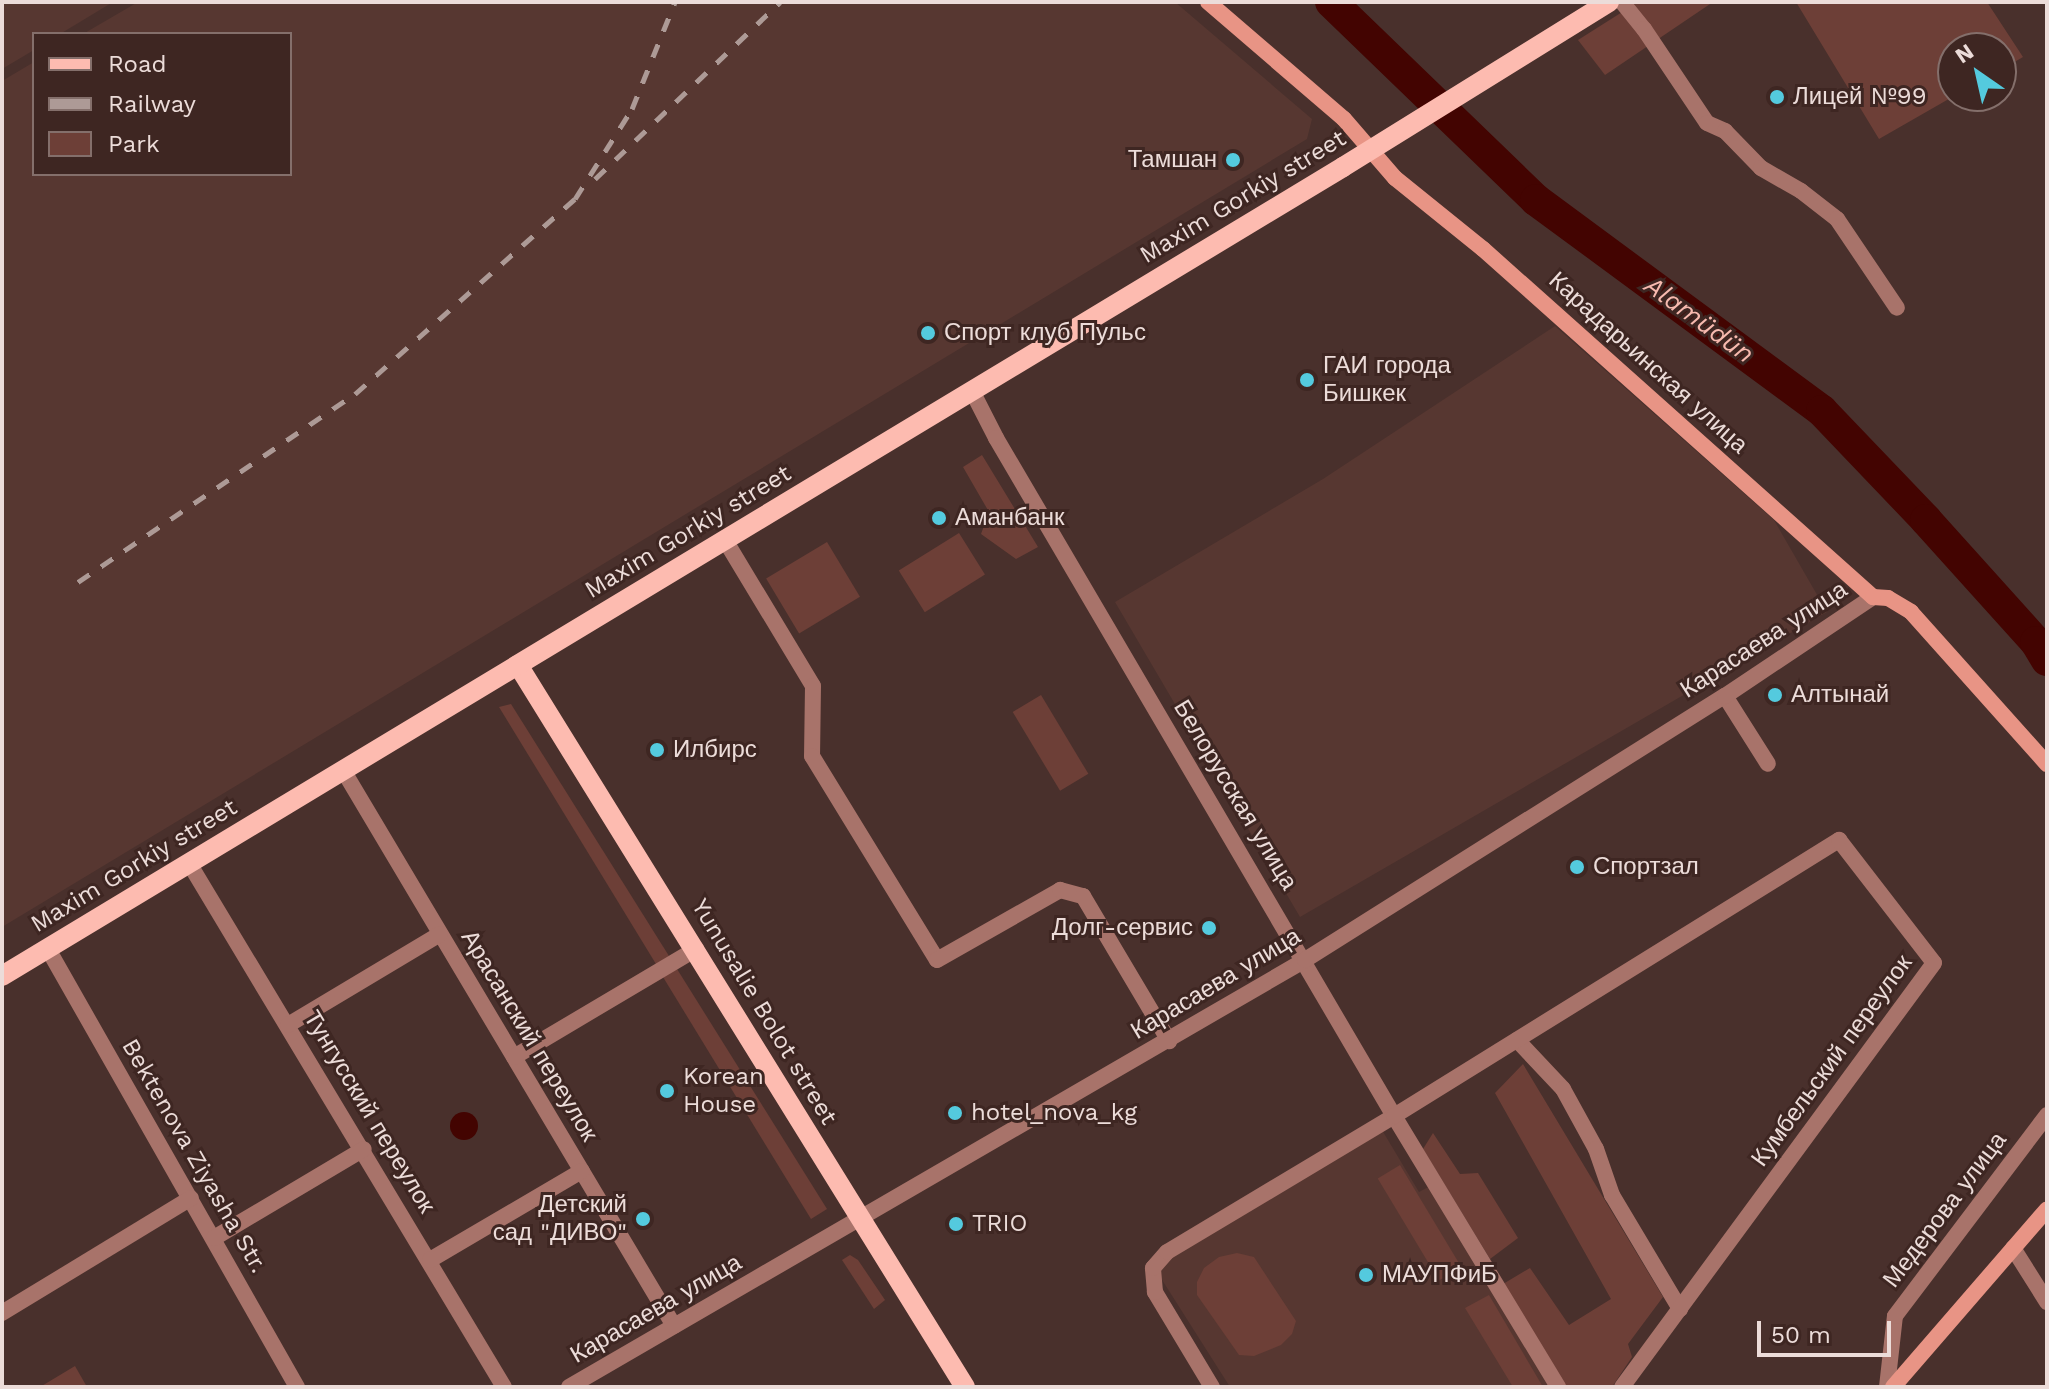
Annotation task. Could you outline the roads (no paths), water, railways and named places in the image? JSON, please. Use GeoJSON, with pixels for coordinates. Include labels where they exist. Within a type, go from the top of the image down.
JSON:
{"type":"FeatureCollection","features":[{"type":"Feature","properties":{"kind":"main road","name":"Maxim Gorkiy street"},"geometry":{"type":"LineString","coordinates":[[2,976],[1402,132],[1609,2]]}},
{"type":"Feature","properties":{"kind":"main road","name":"Yunusalie Bolot street"},"geometry":{"type":"LineString","coordinates":[[518,665],[965,1387]]}},
{"type":"Feature","properties":{"kind":"street","name":"Карадарьинская улица"},"geometry":{"type":"LineString","coordinates":[[1208,2],[1344,119],[1395,178],[1505,269],[1873,597],[1888,598],[1911,612],[2047,764]]}},
{"type":"Feature","properties":{"kind":"street"},"geometry":{"type":"LineString","coordinates":[[1622,2],[1644,29],[1707,123],[1725,131],[1761,168],[1801,191],[1837,219],[1897,308]]}},
{"type":"Feature","properties":{"kind":"street","name":"Белорусская улица"},"geometry":{"type":"LineString","coordinates":[[972,391],[1012,466],[1394,1116],[1558,1387]]}},
{"type":"Feature","properties":{"kind":"street"},"geometry":{"type":"LineString","coordinates":[[725,540],[813,686],[812,756],[937,960],[1060,890],[1083,896],[1169,1041]]}},
{"type":"Feature","properties":{"kind":"street","name":"Карасаева улица"},"geometry":{"type":"LineString","coordinates":[[569,1387],[595,1380],[674,1326],[1305,960],[1725,696],[1873,597]]}},
{"type":"Feature","properties":{"kind":"street"},"geometry":{"type":"LineString","coordinates":[[1725,696],[1768,764]]}},
{"type":"Feature","properties":{"kind":"street","name":"Арасанский переулок"},"geometry":{"type":"LineString","coordinates":[[343,770],[674,1326]]}},
{"type":"Feature","properties":{"kind":"street","name":"Кумбельский переулок"},"geometry":{"type":"LineString","coordinates":[[1212,1387],[1155,1292],[1153,1268],[1167,1252],[1394,1116],[1839,840],[1934,963],[1622,1387]]}},
{"type":"Feature","properties":{"kind":"street","name":"Тунгусский переулок"},"geometry":{"type":"LineString","coordinates":[[189,863],[364,1149],[504,1387]]}},
{"type":"Feature","properties":{"kind":"street"},"geometry":{"type":"LineString","coordinates":[[288,1025],[440,934]]}},
{"type":"Feature","properties":{"kind":"street","name":"Bektenova Ziyasha Str."},"geometry":{"type":"LineString","coordinates":[[48,949],[297,1387]]}},
{"type":"Feature","properties":{"kind":"street"},"geometry":{"type":"LineString","coordinates":[[514,1057],[696,949]]}},
{"type":"Feature","properties":{"kind":"street"},"geometry":{"type":"LineString","coordinates":[[1517,1040],[1563,1089],[1582,1120],[1612,1195],[1680,1309]]}},
{"type":"Feature","properties":{"kind":"street","name":"Медерова улица"},"geometry":{"type":"LineString","coordinates":[[1890,1387],[1895,1316],[2047,1115]]}},
{"type":"Feature","properties":{"kind":"street"},"geometry":{"type":"LineString","coordinates":[[214,1238],[364,1149]]}},
{"type":"Feature","properties":{"kind":"street"},"geometry":{"type":"LineString","coordinates":[[430,1260],[582,1171]]}},
{"type":"Feature","properties":{"kind":"street"},"geometry":{"type":"LineString","coordinates":[[2,1313],[191,1198]]}},
{"type":"Feature","properties":{"kind":"street"},"geometry":{"type":"LineString","coordinates":[[1890,1387],[2047,1209]]}},
{"type":"Feature","properties":{"kind":"street"},"geometry":{"type":"LineString","coordinates":[[2013,1248],[2047,1302]]}},
{"type":"Feature","properties":{"kind":"waterway","name":"Alamüdün"},"geometry":{"type":"LineString","coordinates":[[1331,2],[1536,200],[1822,411],[1926,520],[2036,642],[2047,660]]}},
{"type":"Feature","properties":{"kind":"railway"},"geometry":{"type":"LineString","coordinates":[[78,582],[355,394],[575,199],[632,109],[675,2]]}},
{"type":"Feature","properties":{"kind":"railway"},"geometry":{"type":"LineString","coordinates":[[595,179],[780,2]]}},
{"type":"Feature","properties":{"kind":"place","name":"Лицей №99"},"geometry":{"type":"Point","coordinates":[1777,97]}},
{"type":"Feature","properties":{"kind":"place","name":"Тамшан"},"geometry":{"type":"Point","coordinates":[1233,160]}},
{"type":"Feature","properties":{"kind":"place","name":"Спорт клуб Пульс"},"geometry":{"type":"Point","coordinates":[928,333]}},
{"type":"Feature","properties":{"kind":"place","name":"ГАИ города Бишкек"},"geometry":{"type":"Point","coordinates":[1307,380]}},
{"type":"Feature","properties":{"kind":"place","name":"Аманбанк"},"geometry":{"type":"Point","coordinates":[939,518]}},
{"type":"Feature","properties":{"kind":"place","name":"Алтынай"},"geometry":{"type":"Point","coordinates":[1775,695]}},
{"type":"Feature","properties":{"kind":"place","name":"Илбирс"},"geometry":{"type":"Point","coordinates":[657,750]}},
{"type":"Feature","properties":{"kind":"place","name":"Спортзал"},"geometry":{"type":"Point","coordinates":[1577,867]}},
{"type":"Feature","properties":{"kind":"place","name":"Долг-сервис"},"geometry":{"type":"Point","coordinates":[1209,928]}},
{"type":"Feature","properties":{"kind":"place","name":"Korean House"},"geometry":{"type":"Point","coordinates":[667,1091]}},
{"type":"Feature","properties":{"kind":"place","name":"hotel_nova_kg"},"geometry":{"type":"Point","coordinates":[955,1113]}},
{"type":"Feature","properties":{"kind":"place","name":"Детский сад \"ДИВО\""},"geometry":{"type":"Point","coordinates":[643,1219]}},
{"type":"Feature","properties":{"kind":"place","name":"TRIO"},"geometry":{"type":"Point","coordinates":[956,1224]}},
{"type":"Feature","properties":{"kind":"place","name":"МАУПФиБ"},"geometry":{"type":"Point","coordinates":[1366,1275]}}]}
